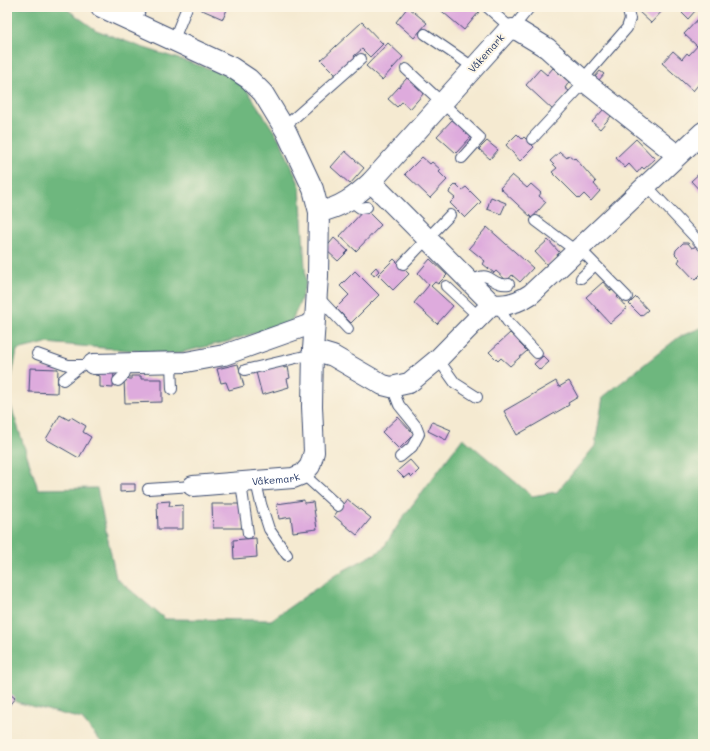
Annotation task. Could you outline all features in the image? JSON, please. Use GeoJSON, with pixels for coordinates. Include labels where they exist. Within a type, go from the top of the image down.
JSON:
{"type":"FeatureCollection","features":[{"type":"Feature","properties":{"kind":"street","name":"Våkemark"},"geometry":{"type":"LineString","coordinates":[[101,7],[139,14],[174,39],[231,67],[249,79],[263,93],[284,127],[313,189],[319,212],[317,296],[313,352],[312,406],[314,452],[310,466],[303,474],[293,478],[248,483],[193,486]]}},
{"type":"Feature","properties":{"kind":"street","name":"Våkemark"},"geometry":{"type":"LineString","coordinates":[[319,212],[340,206],[371,182],[501,36],[506,31],[512,29],[519,31],[547,48],[583,81],[677,155]]}},
{"type":"Feature","properties":{"kind":"street"},"geometry":{"type":"LineString","coordinates":[[313,352],[333,356],[375,381],[392,387],[409,383],[438,359],[490,309],[519,302],[531,294],[677,155],[701,136]]}},
{"type":"Feature","properties":{"kind":"street"},"geometry":{"type":"LineString","coordinates":[[371,182],[471,283],[490,309]]}},
{"type":"Feature","properties":{"kind":"street"},"geometry":{"type":"LineString","coordinates":[[88,364],[123,372],[170,363],[224,356],[314,323]]}},
{"type":"Feature","properties":{"kind":"lane"},"geometry":{"type":"LineString","coordinates":[[174,39],[187,7]]}},
{"type":"Feature","properties":{"kind":"lane"},"geometry":{"type":"LineString","coordinates":[[487,7],[512,29],[530,7]]}},
{"type":"Feature","properties":{"kind":"lane"},"geometry":{"type":"LineString","coordinates":[[532,139],[627,28],[630,19],[627,7]]}},
{"type":"Feature","properties":{"kind":"lane"},"geometry":{"type":"LineString","coordinates":[[425,34],[473,67]]}},
{"type":"Feature","properties":{"kind":"lane"},"geometry":{"type":"LineString","coordinates":[[284,127],[361,59]]}},
{"type":"Feature","properties":{"kind":"lane"},"geometry":{"type":"LineString","coordinates":[[406,69],[480,138],[462,158]]}},
{"type":"Feature","properties":{"kind":"lane"},"geometry":{"type":"LineString","coordinates":[[646,185],[703,246]]}},
{"type":"Feature","properties":{"kind":"lane"},"geometry":{"type":"LineString","coordinates":[[349,200],[360,208],[367,207]]}},
{"type":"Feature","properties":{"kind":"lane"},"geometry":{"type":"LineString","coordinates":[[404,264],[450,215]]}},
{"type":"Feature","properties":{"kind":"lane"},"geometry":{"type":"LineString","coordinates":[[536,220],[578,249],[596,264],[627,297]]}},
{"type":"Feature","properties":{"kind":"lane"},"geometry":{"type":"LineString","coordinates":[[581,278],[596,264]]}},
{"type":"Feature","properties":{"kind":"lane"},"geometry":{"type":"LineString","coordinates":[[471,283],[478,277],[485,276],[504,285],[509,284]]}},
{"type":"Feature","properties":{"kind":"lane"},"geometry":{"type":"LineString","coordinates":[[446,286],[490,309],[507,321],[537,353]]}},
{"type":"Feature","properties":{"kind":"lane"},"geometry":{"type":"LineString","coordinates":[[317,296],[348,329]]}},
{"type":"Feature","properties":{"kind":"lane"},"geometry":{"type":"LineString","coordinates":[[245,370],[313,352]]}},
{"type":"Feature","properties":{"kind":"lane"},"geometry":{"type":"LineString","coordinates":[[37,354],[68,365],[88,364]]}},
{"type":"Feature","properties":{"kind":"lane"},"geometry":{"type":"LineString","coordinates":[[438,359],[455,383],[477,398]]}},
{"type":"Feature","properties":{"kind":"lane"},"geometry":{"type":"LineString","coordinates":[[170,363],[172,389]]}},
{"type":"Feature","properties":{"kind":"lane"},"geometry":{"type":"LineString","coordinates":[[63,380],[88,364]]}},
{"type":"Feature","properties":{"kind":"lane"},"geometry":{"type":"LineString","coordinates":[[392,387],[399,406],[416,426],[419,434],[412,447],[400,457]]}},
{"type":"Feature","properties":{"kind":"lane"},"geometry":{"type":"LineString","coordinates":[[303,474],[338,506]]}},
{"type":"Feature","properties":{"kind":"lane"},"geometry":{"type":"LineString","coordinates":[[248,483],[248,533]]}},
{"type":"Feature","properties":{"kind":"lane"},"geometry":{"type":"LineString","coordinates":[[248,483],[261,504],[269,529],[287,555]]}},
{"type":"Feature","properties":{"kind":"lane"},"geometry":{"type":"LineString","coordinates":[[148,489],[193,486]]}},
{"type":"Feature","properties":{"kind":"green space"},"geometry":{"type":"Polygon","coordinates":[[[7,7],[64,7],[96,30],[141,47],[239,78],[281,142],[300,186],[306,283],[299,305],[291,322],[226,342],[174,354],[46,343],[17,350],[8,397],[38,489],[97,488],[116,578],[165,619],[271,620],[337,574],[382,550],[404,516],[463,438],[532,496],[557,492],[595,446],[603,397],[679,337],[703,327],[703,744],[103,744],[82,719],[16,702],[7,695],[7,7]]]}},
{"type":"Feature","properties":{"kind":"building"},"geometry":{"type":"Polygon","coordinates":[[[200,7],[228,7],[223,19],[200,9],[200,7]]]}},
{"type":"Feature","properties":{"kind":"building"},"geometry":{"type":"Polygon","coordinates":[[[408,7],[427,23],[414,38],[396,22],[408,7]]]}},
{"type":"Feature","properties":{"kind":"building"},"geometry":{"type":"Polygon","coordinates":[[[437,7],[473,7],[479,12],[464,30],[437,7]]]}},
{"type":"Feature","properties":{"kind":"building"},"geometry":{"type":"Polygon","coordinates":[[[642,7],[661,7],[664,9],[651,23],[638,11],[642,7]]]}},
{"type":"Feature","properties":{"kind":"building"},"geometry":{"type":"Polygon","coordinates":[[[688,7],[693,7],[696,10],[688,19],[682,13],[688,7]]]}},
{"type":"Feature","properties":{"kind":"building"},"geometry":{"type":"Polygon","coordinates":[[[703,14],[703,39],[697,46],[684,34],[703,14]]]}},
{"type":"Feature","properties":{"kind":"building"},"geometry":{"type":"Polygon","coordinates":[[[362,22],[383,44],[370,57],[362,49],[354,56],[358,61],[336,75],[321,60],[362,22]]]}},
{"type":"Feature","properties":{"kind":"building"},"geometry":{"type":"Polygon","coordinates":[[[388,43],[403,57],[382,80],[366,66],[388,43]]]}},
{"type":"Feature","properties":{"kind":"building"},"geometry":{"type":"Polygon","coordinates":[[[700,43],[703,46],[703,79],[693,91],[662,63],[673,51],[682,59],[687,53],[689,55],[700,43]]]}},
{"type":"Feature","properties":{"kind":"building"},"geometry":{"type":"Polygon","coordinates":[[[553,68],[569,82],[565,88],[569,91],[553,110],[526,85],[540,69],[547,75],[553,68]]]}},
{"type":"Feature","properties":{"kind":"building"},"geometry":{"type":"Polygon","coordinates":[[[600,71],[604,74],[599,80],[595,77],[600,71]]]}},
{"type":"Feature","properties":{"kind":"building"},"geometry":{"type":"Polygon","coordinates":[[[407,78],[414,84],[417,81],[424,88],[422,91],[424,93],[410,109],[402,102],[397,107],[388,99],[407,78]]]}},
{"type":"Feature","properties":{"kind":"building"},"geometry":{"type":"Polygon","coordinates":[[[604,109],[612,115],[600,129],[592,122],[604,109]]]}},
{"type":"Feature","properties":{"kind":"building"},"geometry":{"type":"Polygon","coordinates":[[[457,119],[462,124],[459,126],[471,137],[456,153],[437,136],[452,120],[455,122],[457,119]]]}},
{"type":"Feature","properties":{"kind":"building"},"geometry":{"type":"Polygon","coordinates":[[[517,134],[522,139],[524,137],[534,147],[520,161],[506,145],[517,134]]]}},
{"type":"Feature","properties":{"kind":"building"},"geometry":{"type":"Polygon","coordinates":[[[636,139],[655,159],[644,169],[642,167],[637,173],[629,164],[625,168],[616,158],[636,139]]]}},
{"type":"Feature","properties":{"kind":"building"},"geometry":{"type":"Polygon","coordinates":[[[487,141],[498,150],[490,159],[479,149],[487,141]]]}},
{"type":"Feature","properties":{"kind":"building"},"geometry":{"type":"Polygon","coordinates":[[[345,151],[364,168],[350,184],[331,167],[345,151]]]}},
{"type":"Feature","properties":{"kind":"building"},"geometry":{"type":"Polygon","coordinates":[[[560,152],[567,158],[569,155],[574,159],[575,158],[596,182],[594,184],[600,191],[591,201],[584,194],[579,199],[552,172],[557,168],[550,161],[560,152]]]}},
{"type":"Feature","properties":{"kind":"building"},"geometry":{"type":"Polygon","coordinates":[[[422,157],[430,164],[432,162],[441,170],[439,172],[447,180],[430,198],[405,174],[422,157]]]}},
{"type":"Feature","properties":{"kind":"building"},"geometry":{"type":"Polygon","coordinates":[[[703,170],[703,194],[691,181],[703,170]]]}},
{"type":"Feature","properties":{"kind":"building"},"geometry":{"type":"Polygon","coordinates":[[[512,175],[527,188],[531,184],[541,193],[539,196],[546,202],[532,218],[500,188],[512,175]]]}},
{"type":"Feature","properties":{"kind":"building"},"geometry":{"type":"Polygon","coordinates":[[[456,184],[462,190],[466,187],[481,202],[465,218],[450,203],[455,198],[449,193],[456,184]]]}},
{"type":"Feature","properties":{"kind":"building"},"geometry":{"type":"Polygon","coordinates":[[[491,197],[506,203],[501,214],[487,209],[491,197]]]}},
{"type":"Feature","properties":{"kind":"building"},"geometry":{"type":"Polygon","coordinates":[[[365,209],[381,225],[356,251],[340,236],[365,209]]]}},
{"type":"Feature","properties":{"kind":"building"},"geometry":{"type":"Polygon","coordinates":[[[487,227],[533,268],[520,282],[512,275],[507,281],[496,271],[494,273],[483,264],[485,261],[469,248],[487,227]]]}},
{"type":"Feature","properties":{"kind":"building"},"geometry":{"type":"Polygon","coordinates":[[[334,238],[348,251],[338,261],[325,249],[334,238]]]}},
{"type":"Feature","properties":{"kind":"building"},"geometry":{"type":"Polygon","coordinates":[[[548,240],[560,253],[547,265],[535,252],[548,240]]]}},
{"type":"Feature","properties":{"kind":"building"},"geometry":{"type":"Polygon","coordinates":[[[683,243],[688,243],[692,248],[699,245],[703,249],[703,272],[695,280],[678,262],[680,259],[675,254],[676,250],[683,243]]]}},
{"type":"Feature","properties":{"kind":"building"},"geometry":{"type":"Polygon","coordinates":[[[394,259],[409,274],[393,290],[378,275],[394,259]]]}},
{"type":"Feature","properties":{"kind":"building"},"geometry":{"type":"Polygon","coordinates":[[[430,259],[447,275],[438,284],[435,282],[431,286],[453,306],[437,324],[414,303],[429,285],[418,273],[430,259]]]}},
{"type":"Feature","properties":{"kind":"building"},"geometry":{"type":"Polygon","coordinates":[[[376,267],[379,271],[374,276],[371,272],[376,267]]]}},
{"type":"Feature","properties":{"kind":"building"},"geometry":{"type":"Polygon","coordinates":[[[355,271],[379,295],[351,323],[336,308],[349,295],[340,286],[355,271]]]}},
{"type":"Feature","properties":{"kind":"building"},"geometry":{"type":"Polygon","coordinates":[[[603,282],[611,291],[615,288],[620,294],[617,297],[627,308],[610,323],[586,297],[603,282]]]}},
{"type":"Feature","properties":{"kind":"building"},"geometry":{"type":"Polygon","coordinates":[[[636,297],[648,310],[641,316],[629,304],[636,297]]]}},
{"type":"Feature","properties":{"kind":"building"},"geometry":{"type":"Polygon","coordinates":[[[510,333],[513,336],[516,333],[522,340],[519,343],[527,351],[510,366],[501,358],[498,361],[489,352],[510,333]]]}},
{"type":"Feature","properties":{"kind":"building"},"geometry":{"type":"Polygon","coordinates":[[[543,356],[549,362],[540,370],[534,364],[543,356]]]}},
{"type":"Feature","properties":{"kind":"building"},"geometry":{"type":"Polygon","coordinates":[[[238,364],[244,386],[229,390],[226,382],[221,383],[217,369],[238,364]]]}},
{"type":"Feature","properties":{"kind":"building"},"geometry":{"type":"Polygon","coordinates":[[[283,365],[284,368],[288,367],[290,378],[287,379],[289,387],[262,395],[256,372],[283,365]]]}},
{"type":"Feature","properties":{"kind":"building"},"geometry":{"type":"Polygon","coordinates":[[[30,368],[58,369],[57,393],[29,392],[30,368]]]}},
{"type":"Feature","properties":{"kind":"building"},"geometry":{"type":"Polygon","coordinates":[[[96,369],[114,370],[113,388],[100,387],[100,376],[95,375],[96,369]]]}},
{"type":"Feature","properties":{"kind":"building"},"geometry":{"type":"Polygon","coordinates":[[[131,376],[141,376],[141,379],[162,379],[162,402],[125,403],[124,379],[131,379],[131,376]]]}},
{"type":"Feature","properties":{"kind":"building"},"geometry":{"type":"Polygon","coordinates":[[[556,381],[559,387],[569,381],[578,397],[568,403],[569,405],[517,435],[504,411],[556,381]]]}},
{"type":"Feature","properties":{"kind":"building"},"geometry":{"type":"Polygon","coordinates":[[[60,415],[69,420],[71,417],[86,426],[83,432],[91,437],[79,458],[46,439],[60,415]]]}},
{"type":"Feature","properties":{"kind":"building"},"geometry":{"type":"Polygon","coordinates":[[[398,417],[414,434],[399,449],[382,432],[398,417]]]}},
{"type":"Feature","properties":{"kind":"building"},"geometry":{"type":"Polygon","coordinates":[[[432,422],[451,430],[446,440],[428,431],[432,422]]]}},
{"type":"Feature","properties":{"kind":"building"},"geometry":{"type":"Polygon","coordinates":[[[410,460],[419,470],[412,477],[409,474],[404,478],[397,471],[410,460]]]}},
{"type":"Feature","properties":{"kind":"building"},"geometry":{"type":"Polygon","coordinates":[[[120,484],[135,484],[135,491],[120,492],[120,484]]]}},
{"type":"Feature","properties":{"kind":"building"},"geometry":{"type":"Polygon","coordinates":[[[347,499],[371,518],[357,535],[334,516],[347,499]]]}},
{"type":"Feature","properties":{"kind":"building"},"geometry":{"type":"Polygon","coordinates":[[[304,500],[304,503],[313,502],[317,529],[293,532],[291,517],[279,519],[277,504],[304,500]]]}},
{"type":"Feature","properties":{"kind":"building"},"geometry":{"type":"Polygon","coordinates":[[[170,501],[169,506],[183,505],[183,529],[158,529],[157,502],[170,501]]]}},
{"type":"Feature","properties":{"kind":"building"},"geometry":{"type":"Polygon","coordinates":[[[212,504],[241,504],[242,528],[213,528],[212,504]]]}},
{"type":"Feature","properties":{"kind":"building"},"geometry":{"type":"Polygon","coordinates":[[[256,538],[257,557],[234,559],[233,540],[256,538]]]}},
{"type":"Feature","properties":{"kind":"building"},"geometry":{"type":"Polygon","coordinates":[[[7,692],[15,698],[7,708],[7,692]]]}}]}
